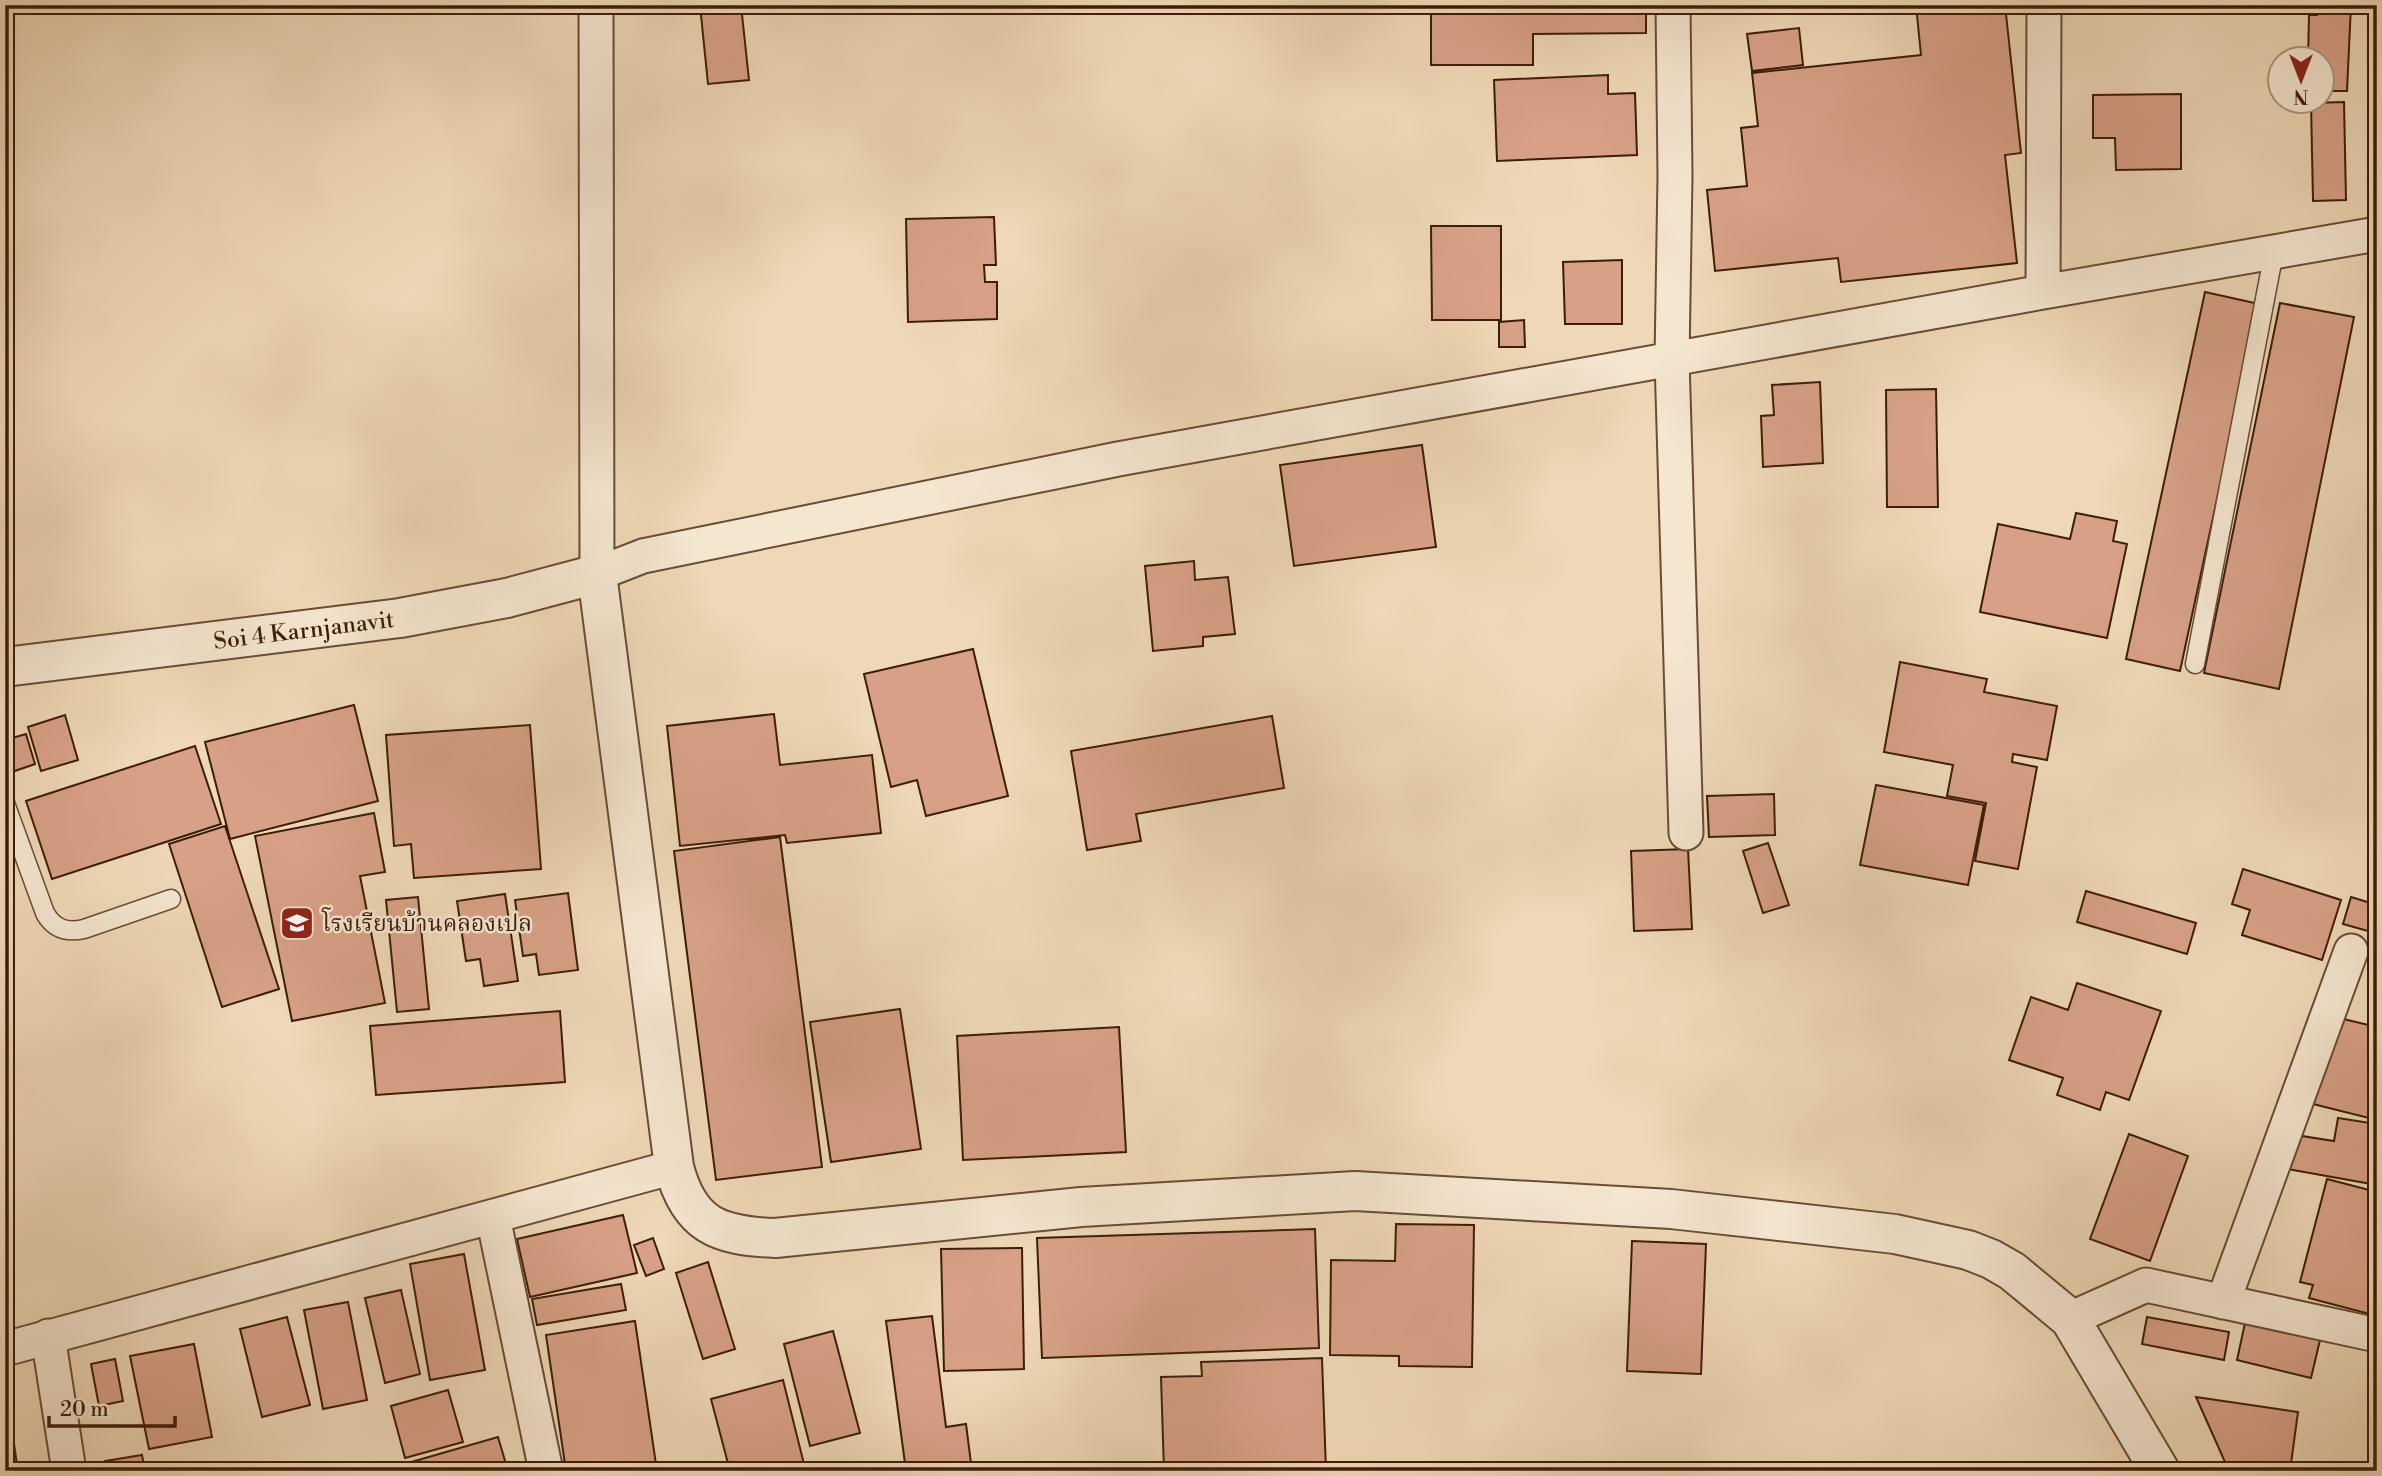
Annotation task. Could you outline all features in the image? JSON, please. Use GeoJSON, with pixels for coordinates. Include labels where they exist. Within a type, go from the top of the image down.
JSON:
{"type":"FeatureCollection","features":[{"type":"Feature","properties":{"kind":"street"},"geometry":{"type":"LineString","coordinates":[[596,5],[597,574],[674,1167],[685,1202],[695,1212],[718,1230],[751,1237],[775,1238],[1081,1207],[1355,1191],[1671,1209],[1895,1234],[1980,1254],[2012,1271],[2070,1319],[2160,1471]]}},
{"type":"Feature","properties":{"kind":"street"},"geometry":{"type":"LineString","coordinates":[[1673,5],[1675,176],[1672,359],[1686,833]]}},
{"type":"Feature","properties":{"kind":"street"},"geometry":{"type":"LineString","coordinates":[[2043,5],[2043,292]]}},
{"type":"Feature","properties":{"kind":"street"},"geometry":{"type":"LineString","coordinates":[[597,574],[643,556],[1118,458],[2377,234]]}},
{"type":"Feature","properties":{"kind":"street","name":"Soi 4 Karnjanavit"},"geometry":{"type":"LineString","coordinates":[[5,667],[400,618],[507,598],[597,574]]}},
{"type":"Feature","properties":{"kind":"street"},"geometry":{"type":"LineString","coordinates":[[2223,1302],[2351,951]]}},
{"type":"Feature","properties":{"kind":"street"},"geometry":{"type":"LineString","coordinates":[[5,1349],[674,1167]]}},
{"type":"Feature","properties":{"kind":"street"},"geometry":{"type":"LineString","coordinates":[[493,1217],[546,1471]]}},
{"type":"Feature","properties":{"kind":"street"},"geometry":{"type":"LineString","coordinates":[[2070,1319],[2146,1285],[2377,1335]]}},
{"type":"Feature","properties":{"kind":"street"},"geometry":{"type":"LineString","coordinates":[[48,1336],[69,1471]]}},
{"type":"Feature","properties":{"kind":"lane"},"geometry":{"type":"LineString","coordinates":[[2195,664],[2274,252]]}},
{"type":"Feature","properties":{"kind":"lane"},"geometry":{"type":"LineString","coordinates":[[5,803],[45,913],[50,922],[58,928],[69,931],[84,929],[171,899]]}},
{"type":"Feature","properties":{"kind":"building"},"geometry":{"type":"Polygon","coordinates":[[[700,5],[741,5],[749,80],[708,84],[700,5]]]}},
{"type":"Feature","properties":{"kind":"building"},"geometry":{"type":"Polygon","coordinates":[[[1646,5],[1646,33],[1533,34],[1533,65],[1431,65],[1431,7],[1646,5]]]}},
{"type":"Feature","properties":{"kind":"building"},"geometry":{"type":"Polygon","coordinates":[[[1916,5],[2005,5],[2021,153],[2005,155],[2017,263],[1841,282],[1838,258],[1715,271],[1707,190],[1747,186],[1741,128],[1758,126],[1752,73],[1921,55],[1916,5]]]}},
{"type":"Feature","properties":{"kind":"building"},"geometry":{"type":"Polygon","coordinates":[[[2317,5],[2351,5],[2347,91],[2336,91],[2336,46],[2308,46],[2309,15],[2317,15],[2317,5]]]}},
{"type":"Feature","properties":{"kind":"building"},"geometry":{"type":"Polygon","coordinates":[[[1799,28],[1803,65],[1752,71],[1747,34],[1799,28]]]}},
{"type":"Feature","properties":{"kind":"building"},"geometry":{"type":"Polygon","coordinates":[[[1608,75],[1608,94],[1635,93],[1637,155],[1497,161],[1494,80],[1608,75]]]}},
{"type":"Feature","properties":{"kind":"building"},"geometry":{"type":"Polygon","coordinates":[[[2181,94],[2181,169],[2116,170],[2115,138],[2093,138],[2093,95],[2181,94]]]}},
{"type":"Feature","properties":{"kind":"building"},"geometry":{"type":"Polygon","coordinates":[[[2336,102],[2344,102],[2346,200],[2313,201],[2311,116],[2336,116],[2336,102]]]}},
{"type":"Feature","properties":{"kind":"building"},"geometry":{"type":"Polygon","coordinates":[[[994,217],[996,265],[984,265],[985,282],[997,282],[997,319],[908,322],[906,219],[994,217]]]}},
{"type":"Feature","properties":{"kind":"building"},"geometry":{"type":"Polygon","coordinates":[[[1431,226],[1501,226],[1501,320],[1432,320],[1431,226]]]}},
{"type":"Feature","properties":{"kind":"building"},"geometry":{"type":"Polygon","coordinates":[[[1622,260],[1622,324],[1565,324],[1563,262],[1622,260]]]}},
{"type":"Feature","properties":{"kind":"building"},"geometry":{"type":"Polygon","coordinates":[[[2205,292],[2259,304],[2180,671],[2126,659],[2205,292]]]}},
{"type":"Feature","properties":{"kind":"building"},"geometry":{"type":"Polygon","coordinates":[[[2280,303],[2354,317],[2279,689],[2204,673],[2280,303]]]}},
{"type":"Feature","properties":{"kind":"building"},"geometry":{"type":"Polygon","coordinates":[[[1524,320],[1525,347],[1499,347],[1499,322],[1524,320]]]}},
{"type":"Feature","properties":{"kind":"building"},"geometry":{"type":"Polygon","coordinates":[[[1820,382],[1823,463],[1763,467],[1761,416],[1774,415],[1772,385],[1820,382]]]}},
{"type":"Feature","properties":{"kind":"building"},"geometry":{"type":"Polygon","coordinates":[[[1936,389],[1938,507],[1887,507],[1886,390],[1936,389]]]}},
{"type":"Feature","properties":{"kind":"building"},"geometry":{"type":"Polygon","coordinates":[[[1422,445],[1436,547],[1294,566],[1280,465],[1422,445]]]}},
{"type":"Feature","properties":{"kind":"building"},"geometry":{"type":"Polygon","coordinates":[[[2076,513],[2117,521],[2113,541],[2127,544],[2107,638],[1980,612],[1998,524],[2070,539],[2076,513]]]}},
{"type":"Feature","properties":{"kind":"building"},"geometry":{"type":"Polygon","coordinates":[[[1194,561],[1195,580],[1228,577],[1235,634],[1203,637],[1203,646],[1153,651],[1145,566],[1194,561]]]}},
{"type":"Feature","properties":{"kind":"building"},"geometry":{"type":"Polygon","coordinates":[[[973,649],[1008,796],[926,816],[917,780],[891,787],[864,674],[973,649]]]}},
{"type":"Feature","properties":{"kind":"building"},"geometry":{"type":"Polygon","coordinates":[[[1900,662],[1987,679],[1984,692],[2057,706],[2047,760],[2013,754],[2012,762],[2037,767],[2018,869],[1975,861],[1986,803],[1947,796],[1953,765],[1884,752],[1900,662]]]}},
{"type":"Feature","properties":{"kind":"building"},"geometry":{"type":"Polygon","coordinates":[[[354,705],[378,801],[230,839],[205,742],[354,705]]]}},
{"type":"Feature","properties":{"kind":"building"},"geometry":{"type":"Polygon","coordinates":[[[774,714],[780,765],[872,755],[881,833],[787,843],[785,835],[680,846],[667,726],[774,714]]]}},
{"type":"Feature","properties":{"kind":"building"},"geometry":{"type":"Polygon","coordinates":[[[65,715],[78,760],[41,771],[28,727],[65,715]]]}},
{"type":"Feature","properties":{"kind":"building"},"geometry":{"type":"Polygon","coordinates":[[[1272,716],[1284,788],[1136,814],[1141,841],[1087,850],[1071,751],[1272,716]]]}},
{"type":"Feature","properties":{"kind":"building"},"geometry":{"type":"Polygon","coordinates":[[[530,725],[541,869],[414,878],[411,844],[394,846],[386,735],[530,725]]]}},
{"type":"Feature","properties":{"kind":"building"},"geometry":{"type":"Polygon","coordinates":[[[26,734],[35,764],[6,774],[5,740],[26,734]]]}},
{"type":"Feature","properties":{"kind":"building"},"geometry":{"type":"Polygon","coordinates":[[[195,746],[221,824],[52,879],[26,801],[195,746]]]}},
{"type":"Feature","properties":{"kind":"building"},"geometry":{"type":"Polygon","coordinates":[[[1876,785],[1984,805],[1968,885],[1860,865],[1876,785]]]}},
{"type":"Feature","properties":{"kind":"building"},"geometry":{"type":"Polygon","coordinates":[[[1774,794],[1775,835],[1709,837],[1707,796],[1774,794]]]}},
{"type":"Feature","properties":{"kind":"building"},"geometry":{"type":"Polygon","coordinates":[[[374,813],[385,872],[360,876],[385,1003],[292,1021],[255,836],[374,813]]]}},
{"type":"Feature","properties":{"kind":"building"},"geometry":{"type":"Polygon","coordinates":[[[225,826],[279,989],[222,1007],[169,844],[225,826]]]}},
{"type":"Feature","properties":{"kind":"building"},"geometry":{"type":"Polygon","coordinates":[[[780,837],[822,1167],[716,1180],[674,851],[780,837]]]}},
{"type":"Feature","properties":{"kind":"building"},"geometry":{"type":"Polygon","coordinates":[[[1768,843],[1789,905],[1763,913],[1743,851],[1768,843]]]}},
{"type":"Feature","properties":{"kind":"building"},"geometry":{"type":"Polygon","coordinates":[[[1688,849],[1692,929],[1634,931],[1631,851],[1688,849]]]}},
{"type":"Feature","properties":{"kind":"building"},"geometry":{"type":"Polygon","coordinates":[[[2243,869],[2341,900],[2322,960],[2242,935],[2250,910],[2232,904],[2243,869]]]}},
{"type":"Feature","properties":{"kind":"building"},"geometry":{"type":"Polygon","coordinates":[[[2086,891],[2196,923],[2187,954],[2077,922],[2086,891]]]}},
{"type":"Feature","properties":{"kind":"building"},"geometry":{"type":"Polygon","coordinates":[[[568,893],[578,970],[539,975],[536,954],[523,956],[515,900],[568,893]]]}},
{"type":"Feature","properties":{"kind":"building"},"geometry":{"type":"Polygon","coordinates":[[[505,894],[518,981],[484,986],[480,959],[466,961],[457,901],[505,894]]]}},
{"type":"Feature","properties":{"kind":"building"},"geometry":{"type":"Polygon","coordinates":[[[418,897],[429,1009],[397,1012],[386,900],[418,897]]]}},
{"type":"Feature","properties":{"kind":"building"},"geometry":{"type":"Polygon","coordinates":[[[2351,897],[2377,905],[2375,933],[2343,924],[2351,897]]]}},
{"type":"Feature","properties":{"kind":"building"},"geometry":{"type":"Polygon","coordinates":[[[2377,977],[2377,1018],[2368,1016],[2377,977]]]}},
{"type":"Feature","properties":{"kind":"building"},"geometry":{"type":"Polygon","coordinates":[[[2077,983],[2161,1011],[2129,1100],[2106,1092],[2100,1110],[2057,1095],[2063,1078],[2009,1060],[2031,997],[2068,1010],[2077,983]]]}},
{"type":"Feature","properties":{"kind":"building"},"geometry":{"type":"Polygon","coordinates":[[[900,1009],[921,1149],[831,1162],[810,1022],[900,1009]]]}},
{"type":"Feature","properties":{"kind":"building"},"geometry":{"type":"Polygon","coordinates":[[[560,1011],[565,1082],[376,1095],[370,1026],[560,1011]]]}},
{"type":"Feature","properties":{"kind":"building"},"geometry":{"type":"Polygon","coordinates":[[[2335,1017],[2377,1027],[2377,1120],[2313,1104],[2335,1017]]]}},
{"type":"Feature","properties":{"kind":"building"},"geometry":{"type":"Polygon","coordinates":[[[1119,1027],[1126,1152],[963,1160],[957,1036],[1119,1027]]]}},
{"type":"Feature","properties":{"kind":"building"},"geometry":{"type":"Polygon","coordinates":[[[2338,1118],[2377,1124],[2377,1185],[2282,1168],[2289,1134],[2334,1141],[2338,1118]]]}},
{"type":"Feature","properties":{"kind":"building"},"geometry":{"type":"Polygon","coordinates":[[[2129,1134],[2188,1156],[2150,1261],[2090,1239],[2129,1134]]]}},
{"type":"Feature","properties":{"kind":"building"},"geometry":{"type":"Polygon","coordinates":[[[2327,1179],[2377,1192],[2377,1316],[2309,1298],[2313,1285],[2300,1282],[2327,1179]]]}},
{"type":"Feature","properties":{"kind":"building"},"geometry":{"type":"Polygon","coordinates":[[[623,1215],[637,1273],[530,1297],[517,1239],[623,1215]]]}},
{"type":"Feature","properties":{"kind":"building"},"geometry":{"type":"Polygon","coordinates":[[[1396,1224],[1474,1225],[1472,1367],[1399,1366],[1399,1356],[1330,1355],[1331,1260],[1395,1261],[1396,1224]]]}},
{"type":"Feature","properties":{"kind":"building"},"geometry":{"type":"Polygon","coordinates":[[[1315,1229],[1319,1348],[1042,1358],[1037,1238],[1315,1229]]]}},
{"type":"Feature","properties":{"kind":"building"},"geometry":{"type":"Polygon","coordinates":[[[653,1238],[664,1269],[646,1276],[634,1245],[653,1238]]]}},
{"type":"Feature","properties":{"kind":"building"},"geometry":{"type":"Polygon","coordinates":[[[1632,1241],[1706,1244],[1701,1374],[1627,1371],[1632,1241]]]}},
{"type":"Feature","properties":{"kind":"building"},"geometry":{"type":"Polygon","coordinates":[[[1022,1248],[1024,1369],[944,1371],[941,1249],[1022,1248]]]}},
{"type":"Feature","properties":{"kind":"building"},"geometry":{"type":"Polygon","coordinates":[[[464,1254],[485,1370],[430,1380],[410,1264],[464,1254]]]}},
{"type":"Feature","properties":{"kind":"building"},"geometry":{"type":"Polygon","coordinates":[[[708,1262],[735,1349],[703,1359],[676,1273],[708,1262]]]}},
{"type":"Feature","properties":{"kind":"building"},"geometry":{"type":"Polygon","coordinates":[[[621,1284],[626,1310],[537,1325],[532,1299],[621,1284]]]}},
{"type":"Feature","properties":{"kind":"building"},"geometry":{"type":"Polygon","coordinates":[[[401,1290],[420,1374],[385,1383],[365,1298],[401,1290]]]}},
{"type":"Feature","properties":{"kind":"building"},"geometry":{"type":"Polygon","coordinates":[[[348,1302],[367,1400],[323,1409],[304,1310],[348,1302]]]}},
{"type":"Feature","properties":{"kind":"building"},"geometry":{"type":"Polygon","coordinates":[[[932,1316],[946,1427],[966,1424],[972,1471],[906,1471],[886,1321],[932,1316]]]}},
{"type":"Feature","properties":{"kind":"building"},"geometry":{"type":"Polygon","coordinates":[[[287,1317],[310,1405],[262,1417],[240,1329],[287,1317]]]}},
{"type":"Feature","properties":{"kind":"building"},"geometry":{"type":"Polygon","coordinates":[[[2147,1317],[2229,1332],[2224,1360],[2142,1344],[2147,1317]]]}},
{"type":"Feature","properties":{"kind":"building"},"geometry":{"type":"Polygon","coordinates":[[[635,1321],[657,1471],[566,1471],[546,1335],[635,1321]]]}},
{"type":"Feature","properties":{"kind":"building"},"geometry":{"type":"Polygon","coordinates":[[[2245,1323],[2320,1340],[2311,1378],[2237,1360],[2245,1323]]]}},
{"type":"Feature","properties":{"kind":"building"},"geometry":{"type":"Polygon","coordinates":[[[833,1331],[860,1433],[810,1446],[784,1344],[833,1331]]]}},
{"type":"Feature","properties":{"kind":"building"},"geometry":{"type":"Polygon","coordinates":[[[194,1344],[212,1437],[149,1449],[130,1356],[194,1344]]]}},
{"type":"Feature","properties":{"kind":"building"},"geometry":{"type":"Polygon","coordinates":[[[1322,1358],[1326,1471],[1164,1471],[1161,1377],[1202,1376],[1201,1362],[1322,1358]]]}},
{"type":"Feature","properties":{"kind":"building"},"geometry":{"type":"Polygon","coordinates":[[[115,1359],[123,1401],[99,1406],[91,1364],[115,1359]]]}},
{"type":"Feature","properties":{"kind":"building"},"geometry":{"type":"Polygon","coordinates":[[[783,1380],[805,1468],[795,1471],[730,1471],[711,1399],[783,1380]]]}},
{"type":"Feature","properties":{"kind":"building"},"geometry":{"type":"Polygon","coordinates":[[[6,1390],[18,1471],[5,1471],[6,1390]]]}},
{"type":"Feature","properties":{"kind":"building"},"geometry":{"type":"Polygon","coordinates":[[[448,1390],[463,1442],[405,1458],[391,1406],[448,1390]]]}},
{"type":"Feature","properties":{"kind":"building"},"geometry":{"type":"Polygon","coordinates":[[[2196,1397],[2298,1412],[2290,1471],[2229,1471],[2196,1397]]]}},
{"type":"Feature","properties":{"kind":"building"},"geometry":{"type":"Polygon","coordinates":[[[498,1437],[508,1471],[395,1471],[394,1467],[498,1437]]]}},
{"type":"Feature","properties":{"kind":"building"},"geometry":{"type":"Polygon","coordinates":[[[142,1455],[145,1471],[106,1471],[105,1461],[142,1455]]]}},
{"type":"Feature","properties":{"kind":"place","name":"โรงเรียนบ้านคลองเปล"},"geometry":{"type":"Point","coordinates":[297,923]}}]}
